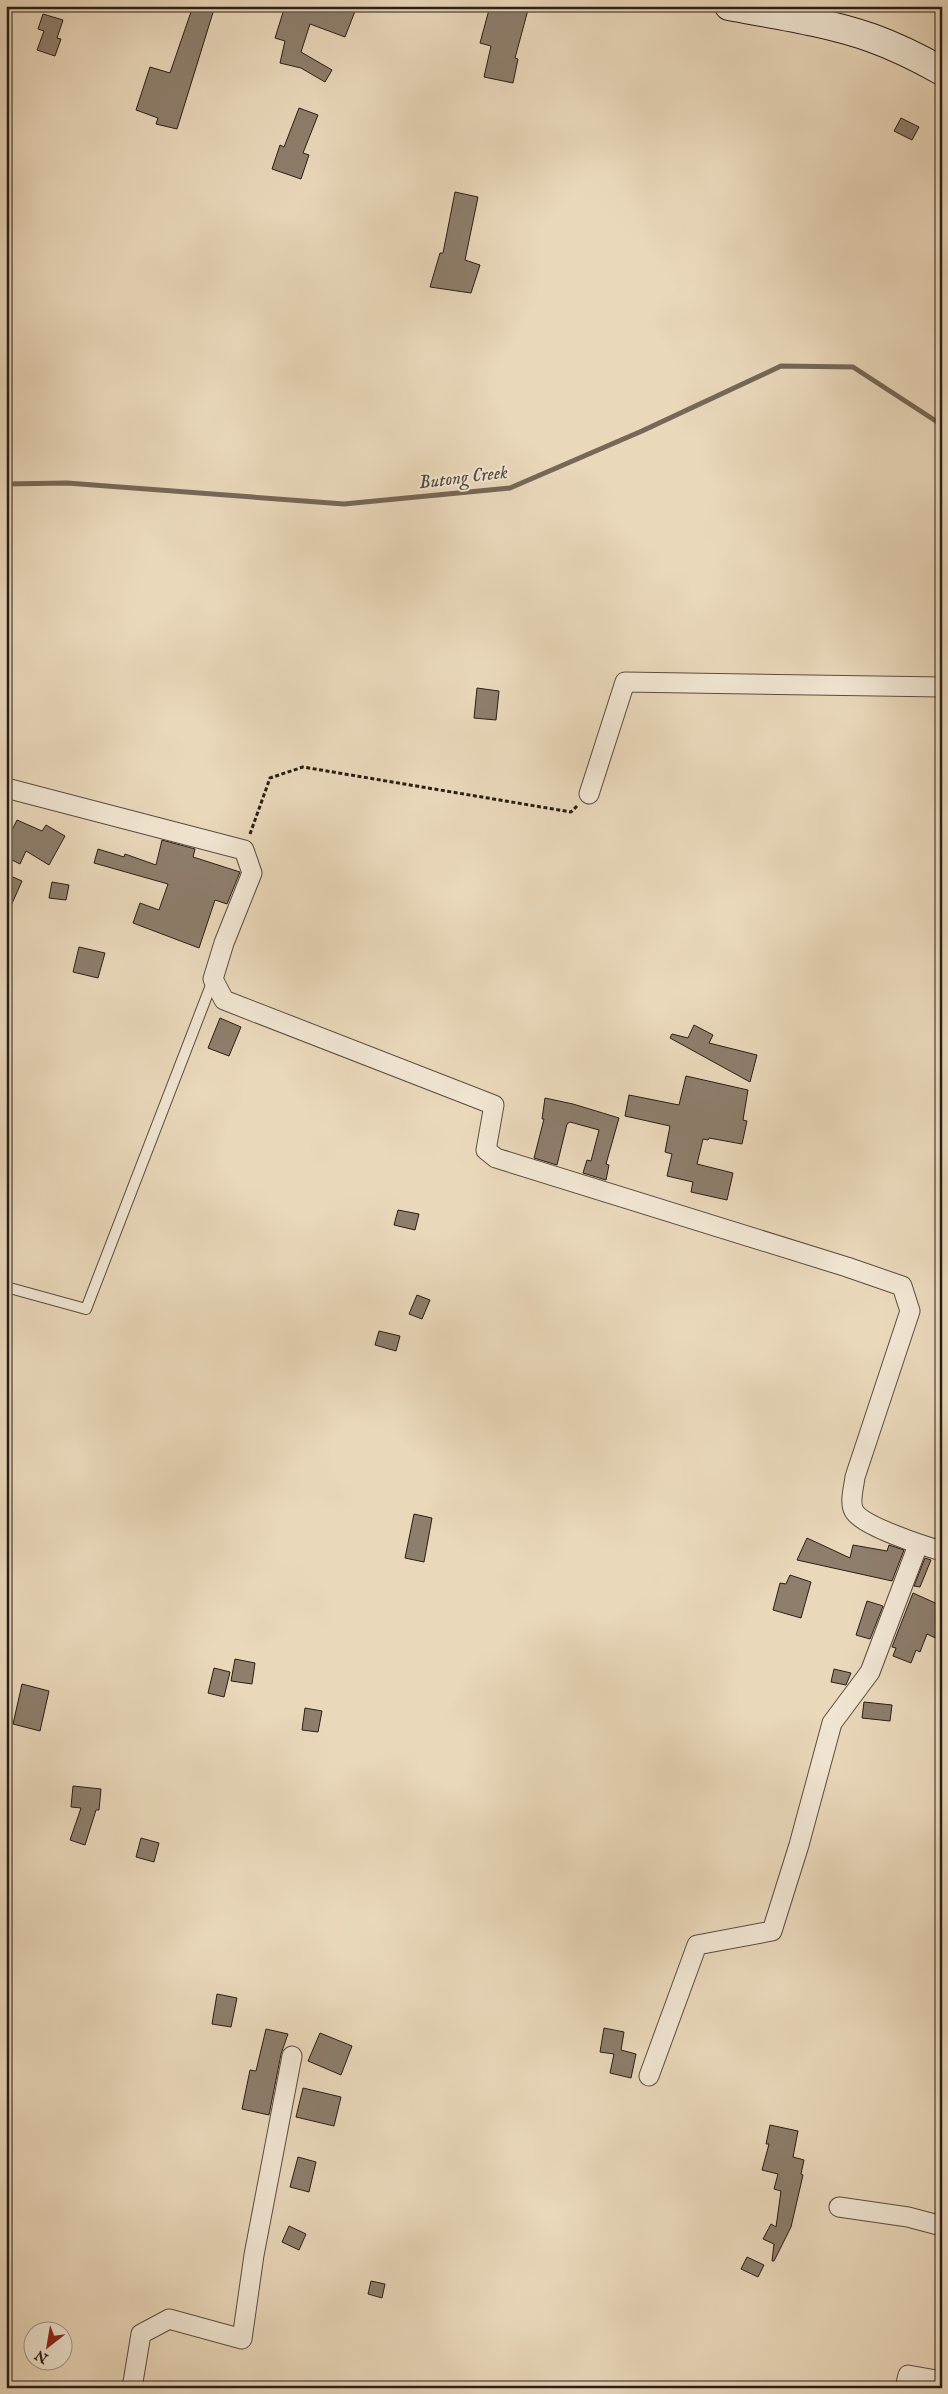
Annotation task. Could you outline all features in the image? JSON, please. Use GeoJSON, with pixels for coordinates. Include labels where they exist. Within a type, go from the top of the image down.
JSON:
{"type":"FeatureCollection","features":[{"type":"Feature","properties":{"kind":"street"},"geometry":{"type":"LineString","coordinates":[[729,6],[800,20],[871,38],[906,52],[942,71]]}},
{"type":"Feature","properties":{"kind":"street"},"geometry":{"type":"LineString","coordinates":[[589,794],[625,682],[942,687]]}},
{"type":"Feature","properties":{"kind":"street"},"geometry":{"type":"LineString","coordinates":[[6,788],[244,850],[252,873],[224,943],[213,979],[224,1000],[494,1105],[486,1150],[496,1158],[902,1286],[910,1311],[855,1477],[852,1505],[855,1513],[863,1520],[918,1545],[942,1551]]}},
{"type":"Feature","properties":{"kind":"street"},"geometry":{"type":"LineString","coordinates":[[649,2076],[697,1945],[772,1930],[799,1845],[832,1723],[870,1672],[918,1545]]}},
{"type":"Feature","properties":{"kind":"street"},"geometry":{"type":"LineString","coordinates":[[132,2388],[141,2334],[169,2319],[242,2339],[254,2255],[292,2056]]}},
{"type":"Feature","properties":{"kind":"street"},"geometry":{"type":"LineString","coordinates":[[839,2207],[908,2217],[942,2226]]}},
{"type":"Feature","properties":{"kind":"street"},"geometry":{"type":"LineString","coordinates":[[905,2388],[908,2375],[942,2381]]}},
{"type":"Feature","properties":{"kind":"lane"},"geometry":{"type":"LineString","coordinates":[[6,1287],[86,1309],[213,979]]}},
{"type":"Feature","properties":{"kind":"path"},"geometry":{"type":"LineString","coordinates":[[244,850],[270,778],[303,766],[571,812],[589,794]]}},
{"type":"Feature","properties":{"kind":"building"},"geometry":{"type":"Polygon","coordinates":[[[193,6],[215,6],[177,129],[156,124],[158,118],[136,110],[150,67],[170,73],[193,6]]]}},
{"type":"Feature","properties":{"kind":"building"},"geometry":{"type":"Polygon","coordinates":[[[285,6],[302,6],[321,12],[324,6],[357,6],[345,37],[310,24],[301,52],[332,70],[325,82],[301,68],[280,63],[285,41],[275,38],[285,6]]]}},
{"type":"Feature","properties":{"kind":"building"},"geometry":{"type":"Polygon","coordinates":[[[490,6],[529,6],[515,58],[518,59],[513,83],[484,77],[491,46],[480,43],[490,6]]]}},
{"type":"Feature","properties":{"kind":"building"},"geometry":{"type":"Polygon","coordinates":[[[43,14],[63,20],[57,38],[61,39],[55,56],[37,50],[44,31],[38,29],[43,14]]]}},
{"type":"Feature","properties":{"kind":"building"},"geometry":{"type":"Polygon","coordinates":[[[299,108],[318,115],[303,153],[309,155],[301,179],[272,169],[280,145],[284,147],[299,108]]]}},
{"type":"Feature","properties":{"kind":"building"},"geometry":{"type":"Polygon","coordinates":[[[901,118],[919,127],[912,140],[894,131],[901,118]]]}},
{"type":"Feature","properties":{"kind":"building"},"geometry":{"type":"Polygon","coordinates":[[[455,192],[478,197],[465,260],[480,265],[471,293],[430,287],[440,253],[443,253],[455,192]]]}},
{"type":"Feature","properties":{"kind":"building"},"geometry":{"type":"Polygon","coordinates":[[[477,688],[499,691],[496,720],[474,718],[477,688]]]}},
{"type":"Feature","properties":{"kind":"building"},"geometry":{"type":"Polygon","coordinates":[[[17,820],[42,831],[46,825],[65,836],[49,865],[26,851],[20,864],[6,857],[6,842],[17,820]]]}},
{"type":"Feature","properties":{"kind":"building"},"geometry":{"type":"Polygon","coordinates":[[[162,840],[195,849],[193,857],[240,872],[227,904],[215,900],[199,948],[133,923],[140,903],[159,910],[168,884],[94,863],[98,849],[124,857],[125,854],[156,865],[162,840]]]}},
{"type":"Feature","properties":{"kind":"building"},"geometry":{"type":"Polygon","coordinates":[[[6,874],[22,881],[6,917],[6,874]]]}},
{"type":"Feature","properties":{"kind":"building"},"geometry":{"type":"Polygon","coordinates":[[[52,882],[69,885],[66,900],[49,898],[52,882]]]}},
{"type":"Feature","properties":{"kind":"building"},"geometry":{"type":"Polygon","coordinates":[[[79,947],[105,953],[98,978],[73,972],[79,947]]]}},
{"type":"Feature","properties":{"kind":"building"},"geometry":{"type":"Polygon","coordinates":[[[220,1018],[241,1027],[229,1056],[208,1048],[220,1018]]]}},
{"type":"Feature","properties":{"kind":"building"},"geometry":{"type":"Polygon","coordinates":[[[694,1025],[713,1035],[709,1043],[757,1055],[750,1082],[670,1038],[672,1034],[688,1038],[694,1025]]]}},
{"type":"Feature","properties":{"kind":"building"},"geometry":{"type":"Polygon","coordinates":[[[686,1076],[748,1090],[743,1120],[747,1121],[742,1144],[709,1138],[708,1140],[703,1139],[697,1164],[733,1173],[727,1200],[691,1192],[693,1182],[667,1176],[672,1154],[665,1152],[670,1126],[625,1116],[629,1095],[679,1105],[686,1076]]]}},
{"type":"Feature","properties":{"kind":"building"},"geometry":{"type":"Polygon","coordinates":[[[545,1098],[573,1104],[619,1118],[606,1164],[609,1165],[606,1180],[583,1173],[587,1160],[591,1161],[599,1130],[570,1122],[567,1124],[557,1165],[534,1158],[544,1119],[542,1119],[545,1098]]]}},
{"type":"Feature","properties":{"kind":"building"},"geometry":{"type":"Polygon","coordinates":[[[398,1210],[419,1214],[415,1230],[394,1225],[398,1210]]]}},
{"type":"Feature","properties":{"kind":"building"},"geometry":{"type":"Polygon","coordinates":[[[417,1295],[430,1300],[422,1319],[409,1314],[417,1295]]]}},
{"type":"Feature","properties":{"kind":"building"},"geometry":{"type":"Polygon","coordinates":[[[379,1331],[400,1336],[396,1351],[375,1345],[379,1331]]]}},
{"type":"Feature","properties":{"kind":"building"},"geometry":{"type":"Polygon","coordinates":[[[414,1514],[432,1518],[424,1562],[405,1558],[414,1514]]]}},
{"type":"Feature","properties":{"kind":"building"},"geometry":{"type":"Polygon","coordinates":[[[807,1538],[850,1558],[853,1545],[887,1551],[889,1545],[904,1550],[892,1581],[797,1560],[807,1538]]]}},
{"type":"Feature","properties":{"kind":"building"},"geometry":{"type":"Polygon","coordinates":[[[925,1558],[931,1560],[920,1587],[914,1586],[925,1558]]]}},
{"type":"Feature","properties":{"kind":"building"},"geometry":{"type":"Polygon","coordinates":[[[790,1575],[811,1582],[801,1618],[773,1610],[780,1583],[786,1584],[790,1575]]]}},
{"type":"Feature","properties":{"kind":"building"},"geometry":{"type":"Polygon","coordinates":[[[913,1593],[942,1606],[942,1641],[927,1634],[920,1652],[916,1650],[911,1663],[893,1656],[896,1648],[892,1647],[913,1593]]]}},
{"type":"Feature","properties":{"kind":"building"},"geometry":{"type":"Polygon","coordinates":[[[867,1601],[883,1606],[870,1639],[856,1635],[867,1601]]]}},
{"type":"Feature","properties":{"kind":"building"},"geometry":{"type":"Polygon","coordinates":[[[235,1659],[255,1663],[252,1684],[231,1681],[235,1659]]]}},
{"type":"Feature","properties":{"kind":"building"},"geometry":{"type":"Polygon","coordinates":[[[214,1668],[230,1672],[224,1697],[208,1693],[214,1668]]]}},
{"type":"Feature","properties":{"kind":"building"},"geometry":{"type":"Polygon","coordinates":[[[834,1669],[851,1673],[846,1685],[831,1682],[834,1669]]]}},
{"type":"Feature","properties":{"kind":"building"},"geometry":{"type":"Polygon","coordinates":[[[22,1684],[49,1691],[40,1731],[13,1724],[22,1684]]]}},
{"type":"Feature","properties":{"kind":"building"},"geometry":{"type":"Polygon","coordinates":[[[864,1702],[892,1705],[890,1721],[862,1718],[864,1702]]]}},
{"type":"Feature","properties":{"kind":"building"},"geometry":{"type":"Polygon","coordinates":[[[305,1708],[322,1711],[318,1732],[302,1730],[305,1708]]]}},
{"type":"Feature","properties":{"kind":"building"},"geometry":{"type":"Polygon","coordinates":[[[73,1786],[101,1789],[99,1810],[96,1810],[85,1845],[70,1840],[81,1808],[71,1807],[73,1786]]]}},
{"type":"Feature","properties":{"kind":"building"},"geometry":{"type":"Polygon","coordinates":[[[141,1838],[159,1843],[154,1862],[136,1857],[141,1838]]]}},
{"type":"Feature","properties":{"kind":"building"},"geometry":{"type":"Polygon","coordinates":[[[217,1994],[237,1998],[231,2027],[212,2024],[217,1994]]]}},
{"type":"Feature","properties":{"kind":"building"},"geometry":{"type":"Polygon","coordinates":[[[604,2028],[624,2032],[621,2050],[636,2054],[631,2078],[610,2073],[614,2054],[600,2052],[604,2028]]]}},
{"type":"Feature","properties":{"kind":"building"},"geometry":{"type":"Polygon","coordinates":[[[266,2029],[288,2034],[281,2054],[269,2115],[242,2109],[250,2070],[256,2071],[266,2029]]]}},
{"type":"Feature","properties":{"kind":"building"},"geometry":{"type":"Polygon","coordinates":[[[320,2033],[352,2046],[341,2075],[308,2061],[320,2033]]]}},
{"type":"Feature","properties":{"kind":"building"},"geometry":{"type":"Polygon","coordinates":[[[303,2088],[341,2097],[334,2126],[296,2117],[303,2088]]]}},
{"type":"Feature","properties":{"kind":"building"},"geometry":{"type":"Polygon","coordinates":[[[770,2125],[798,2131],[793,2157],[804,2160],[801,2174],[803,2175],[791,2227],[774,2261],[772,2261],[774,2244],[763,2239],[771,2224],[776,2227],[781,2191],[774,2189],[778,2174],[762,2170],[769,2144],[766,2144],[770,2125]]]}},
{"type":"Feature","properties":{"kind":"building"},"geometry":{"type":"Polygon","coordinates":[[[298,2157],[316,2162],[309,2192],[290,2187],[298,2157]]]}},
{"type":"Feature","properties":{"kind":"building"},"geometry":{"type":"Polygon","coordinates":[[[289,2226],[306,2234],[299,2250],[282,2242],[289,2226]]]}},
{"type":"Feature","properties":{"kind":"building"},"geometry":{"type":"Polygon","coordinates":[[[747,2257],[764,2265],[758,2277],[741,2269],[747,2257]]]}},
{"type":"Feature","properties":{"kind":"building"},"geometry":{"type":"Polygon","coordinates":[[[371,2281],[385,2284],[382,2298],[368,2294],[371,2281]]]}},
{"type":"Feature","properties":{"kind":"waterway","name":"Butong Creek"},"geometry":{"type":"LineString","coordinates":[[6,484],[67,483],[344,504],[510,488],[642,431],[781,366],[853,367],[942,425]]}}]}
